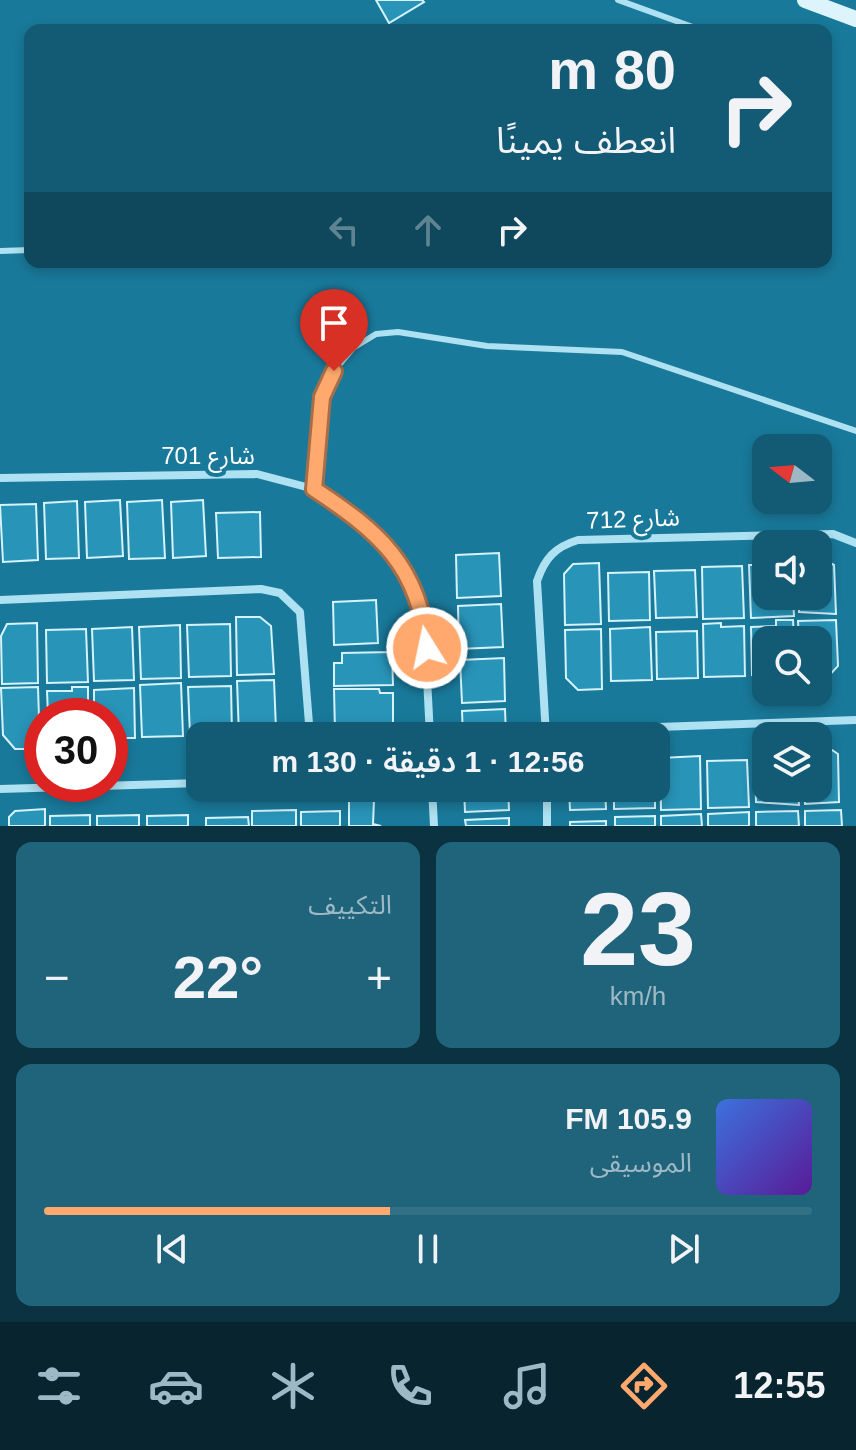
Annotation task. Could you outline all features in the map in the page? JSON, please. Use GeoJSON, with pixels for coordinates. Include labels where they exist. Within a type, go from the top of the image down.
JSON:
{"type":"FeatureCollection","features":[{"type":"Feature","properties":{"kind":"main road"},"geometry":{"type":"LineString","coordinates":[[805,0],[856,19]]}},
{"type":"Feature","properties":{"kind":"street","name":"شارع 701"},"geometry":{"type":"LineString","coordinates":[[0,478],[257,474],[314,489],[381,537],[407,575],[424,620],[429,722]]}},
{"type":"Feature","properties":{"kind":"street","name":"شارع 712"},"geometry":{"type":"LineString","coordinates":[[545,722],[537,581],[542,564],[564,545],[578,540],[833,534],[856,543]]}},
{"type":"Feature","properties":{"kind":"street"},"geometry":{"type":"LineString","coordinates":[[0,600],[261,589],[280,593],[300,612],[309,722]]}},
{"type":"Feature","properties":{"kind":"street"},"geometry":{"type":"LineString","coordinates":[[670,728],[856,720]]}},
{"type":"Feature","properties":{"kind":"street"},"geometry":{"type":"LineString","coordinates":[[0,789],[186,783]]}},
{"type":"Feature","properties":{"kind":"street"},"geometry":{"type":"LineString","coordinates":[[433,802],[434,826]]}},
{"type":"Feature","properties":{"kind":"street"},"geometry":{"type":"LineString","coordinates":[[547,802],[547,826]]}},
{"type":"Feature","properties":{"kind":"lane"},"geometry":{"type":"LineString","coordinates":[[618,0],[684,24]]}},
{"type":"Feature","properties":{"kind":"lane"},"geometry":{"type":"LineString","coordinates":[[0,251],[24,250]]}},
{"type":"Feature","properties":{"kind":"lane"},"geometry":{"type":"LineString","coordinates":[[314,489],[322,397],[334,371],[353,348],[376,334],[398,332],[487,346],[622,352],[856,431]]}},
{"type":"Feature","properties":{"kind":"building"},"geometry":{"type":"Polygon","coordinates":[[[376,0],[422,0],[424,2],[389,23],[376,0]]]}},
{"type":"Feature","properties":{"kind":"building"},"geometry":{"type":"Polygon","coordinates":[[[120,500],[123,556],[87,558],[85,502],[120,500]]]}},
{"type":"Feature","properties":{"kind":"building"},"geometry":{"type":"Polygon","coordinates":[[[162,500],[165,558],[129,559],[127,502],[162,500]]]}},
{"type":"Feature","properties":{"kind":"building"},"geometry":{"type":"Polygon","coordinates":[[[203,500],[206,556],[173,558],[171,502],[203,500]]]}},
{"type":"Feature","properties":{"kind":"building"},"geometry":{"type":"Polygon","coordinates":[[[77,501],[79,558],[46,559],[44,503],[77,501]]]}},
{"type":"Feature","properties":{"kind":"building"},"geometry":{"type":"Polygon","coordinates":[[[36,504],[38,560],[3,562],[0,505],[36,504]]]}},
{"type":"Feature","properties":{"kind":"building"},"geometry":{"type":"Polygon","coordinates":[[[260,512],[261,557],[218,558],[216,513],[260,512]]]}},
{"type":"Feature","properties":{"kind":"building"},"geometry":{"type":"Polygon","coordinates":[[[499,553],[501,596],[457,598],[456,555],[499,553]]]}},
{"type":"Feature","properties":{"kind":"building"},"geometry":{"type":"Polygon","coordinates":[[[599,563],[601,624],[565,625],[564,574],[573,564],[599,563]]]}},
{"type":"Feature","properties":{"kind":"building"},"geometry":{"type":"Polygon","coordinates":[[[749,565],[752,565],[752,610],[794,610],[794,616],[751,618],[749,565]]]}},
{"type":"Feature","properties":{"kind":"building"},"geometry":{"type":"Polygon","coordinates":[[[834,565],[836,614],[799,612],[832,610],[834,565]]]}},
{"type":"Feature","properties":{"kind":"building"},"geometry":{"type":"Polygon","coordinates":[[[742,566],[744,618],[703,619],[702,567],[742,566]]]}},
{"type":"Feature","properties":{"kind":"building"},"geometry":{"type":"Polygon","coordinates":[[[695,570],[697,617],[656,618],[654,571],[695,570]]]}},
{"type":"Feature","properties":{"kind":"building"},"geometry":{"type":"Polygon","coordinates":[[[649,572],[650,620],[609,621],[608,573],[649,572]]]}},
{"type":"Feature","properties":{"kind":"building"},"geometry":{"type":"Polygon","coordinates":[[[376,600],[378,643],[334,645],[333,602],[376,600]]]}},
{"type":"Feature","properties":{"kind":"building"},"geometry":{"type":"Polygon","coordinates":[[[501,604],[503,647],[459,649],[458,606],[501,604]]]}},
{"type":"Feature","properties":{"kind":"building"},"geometry":{"type":"Polygon","coordinates":[[[236,617],[260,617],[271,626],[274,674],[237,675],[236,617]]]}},
{"type":"Feature","properties":{"kind":"building"},"geometry":{"type":"Polygon","coordinates":[[[776,620],[793,620],[793,626],[776,626],[776,620]]]}},
{"type":"Feature","properties":{"kind":"building"},"geometry":{"type":"Polygon","coordinates":[[[836,620],[838,666],[832,672],[832,626],[798,626],[798,621],[836,620]]]}},
{"type":"Feature","properties":{"kind":"building"},"geometry":{"type":"Polygon","coordinates":[[[37,623],[38,683],[2,684],[1,636],[7,624],[37,623]]]}},
{"type":"Feature","properties":{"kind":"building"},"geometry":{"type":"Polygon","coordinates":[[[721,623],[721,627],[744,626],[745,676],[704,677],[703,624],[721,623]]]}},
{"type":"Feature","properties":{"kind":"building"},"geometry":{"type":"Polygon","coordinates":[[[230,624],[231,676],[189,677],[187,625],[230,624]]]}},
{"type":"Feature","properties":{"kind":"building"},"geometry":{"type":"Polygon","coordinates":[[[180,625],[181,678],[141,679],[139,627],[180,625]]]}},
{"type":"Feature","properties":{"kind":"building"},"geometry":{"type":"Polygon","coordinates":[[[132,627],[134,680],[94,681],[92,629],[132,627]]]}},
{"type":"Feature","properties":{"kind":"building"},"geometry":{"type":"Polygon","coordinates":[[[650,627],[652,680],[611,681],[610,629],[650,627]]]}},
{"type":"Feature","properties":{"kind":"building"},"geometry":{"type":"Polygon","coordinates":[[[86,629],[88,682],[47,683],[46,630],[86,629]]]}},
{"type":"Feature","properties":{"kind":"building"},"geometry":{"type":"Polygon","coordinates":[[[601,629],[602,689],[578,690],[566,678],[565,630],[601,629]]]}},
{"type":"Feature","properties":{"kind":"building"},"geometry":{"type":"Polygon","coordinates":[[[697,631],[698,678],[657,679],[656,632],[697,631]]]}},
{"type":"Feature","properties":{"kind":"building"},"geometry":{"type":"Polygon","coordinates":[[[392,652],[393,685],[334,686],[334,663],[342,663],[342,653],[392,652]]]}},
{"type":"Feature","properties":{"kind":"building"},"geometry":{"type":"Polygon","coordinates":[[[504,658],[505,701],[462,703],[460,660],[504,658]]]}},
{"type":"Feature","properties":{"kind":"building"},"geometry":{"type":"Polygon","coordinates":[[[274,680],[276,722],[238,722],[237,681],[274,680]]]}},
{"type":"Feature","properties":{"kind":"building"},"geometry":{"type":"Polygon","coordinates":[[[181,683],[183,736],[142,737],[140,685],[181,683]]]}},
{"type":"Feature","properties":{"kind":"building"},"geometry":{"type":"Polygon","coordinates":[[[231,686],[232,722],[189,722],[188,687],[231,686]]]}},
{"type":"Feature","properties":{"kind":"building"},"geometry":{"type":"Polygon","coordinates":[[[38,687],[38,698],[24,698],[24,749],[15,749],[3,735],[1,688],[38,687]]]}},
{"type":"Feature","properties":{"kind":"building"},"geometry":{"type":"Polygon","coordinates":[[[72,687],[88,687],[88,698],[47,698],[47,691],[72,691],[72,687]]]}},
{"type":"Feature","properties":{"kind":"building"},"geometry":{"type":"Polygon","coordinates":[[[134,688],[135,738],[128,738],[128,698],[94,698],[94,690],[134,688]]]}},
{"type":"Feature","properties":{"kind":"building"},"geometry":{"type":"Polygon","coordinates":[[[334,689],[379,689],[380,693],[393,693],[393,722],[335,722],[334,689]]]}},
{"type":"Feature","properties":{"kind":"building"},"geometry":{"type":"Polygon","coordinates":[[[505,709],[505,722],[462,722],[462,711],[505,709]]]}},
{"type":"Feature","properties":{"kind":"building"},"geometry":{"type":"Polygon","coordinates":[[[832,750],[838,754],[839,802],[805,804],[832,802],[832,750]]]}},
{"type":"Feature","properties":{"kind":"building"},"geometry":{"type":"Polygon","coordinates":[[[700,756],[701,809],[661,810],[661,802],[670,802],[670,758],[700,756]]]}},
{"type":"Feature","properties":{"kind":"building"},"geometry":{"type":"Polygon","coordinates":[[[747,760],[749,807],[708,808],[707,761],[747,760]]]}},
{"type":"Feature","properties":{"kind":"building"},"geometry":{"type":"Polygon","coordinates":[[[349,802],[374,802],[373,824],[381,826],[349,826],[349,802]]]}},
{"type":"Feature","properties":{"kind":"building"},"geometry":{"type":"Polygon","coordinates":[[[465,802],[509,802],[509,810],[465,812],[465,802]]]}},
{"type":"Feature","properties":{"kind":"building"},"geometry":{"type":"Polygon","coordinates":[[[570,802],[606,802],[606,809],[570,810],[570,802]]]}},
{"type":"Feature","properties":{"kind":"building"},"geometry":{"type":"Polygon","coordinates":[[[614,802],[655,802],[655,808],[614,809],[614,802]]]}},
{"type":"Feature","properties":{"kind":"building"},"geometry":{"type":"Polygon","coordinates":[[[756,802],[799,802],[799,805],[756,802]]]}},
{"type":"Feature","properties":{"kind":"building"},"geometry":{"type":"Polygon","coordinates":[[[45,809],[45,826],[9,826],[9,817],[15,811],[45,809]]]}},
{"type":"Feature","properties":{"kind":"building"},"geometry":{"type":"Polygon","coordinates":[[[296,810],[296,826],[252,826],[252,811],[296,810]]]}},
{"type":"Feature","properties":{"kind":"building"},"geometry":{"type":"Polygon","coordinates":[[[841,810],[842,826],[805,826],[805,811],[841,810]]]}},
{"type":"Feature","properties":{"kind":"building"},"geometry":{"type":"Polygon","coordinates":[[[340,811],[340,826],[301,826],[301,812],[340,811]]]}},
{"type":"Feature","properties":{"kind":"building"},"geometry":{"type":"Polygon","coordinates":[[[798,811],[799,826],[756,826],[756,812],[798,811]]]}},
{"type":"Feature","properties":{"kind":"building"},"geometry":{"type":"Polygon","coordinates":[[[749,812],[749,826],[708,826],[708,814],[749,812]]]}},
{"type":"Feature","properties":{"kind":"building"},"geometry":{"type":"Polygon","coordinates":[[[701,814],[702,826],[661,826],[661,816],[701,814]]]}},
{"type":"Feature","properties":{"kind":"building"},"geometry":{"type":"Polygon","coordinates":[[[90,815],[90,826],[50,826],[50,816],[90,815]]]}},
{"type":"Feature","properties":{"kind":"building"},"geometry":{"type":"Polygon","coordinates":[[[139,815],[139,826],[97,826],[97,816],[139,815]]]}},
{"type":"Feature","properties":{"kind":"building"},"geometry":{"type":"Polygon","coordinates":[[[188,815],[188,826],[147,826],[147,816],[188,815]]]}},
{"type":"Feature","properties":{"kind":"building"},"geometry":{"type":"Polygon","coordinates":[[[655,816],[655,826],[615,826],[615,817],[655,816]]]}},
{"type":"Feature","properties":{"kind":"building"},"geometry":{"type":"Polygon","coordinates":[[[248,817],[249,826],[206,826],[206,818],[248,817]]]}},
{"type":"Feature","properties":{"kind":"building"},"geometry":{"type":"Polygon","coordinates":[[[509,818],[509,826],[466,826],[465,820],[509,818]]]}},
{"type":"Feature","properties":{"kind":"building"},"geometry":{"type":"Polygon","coordinates":[[[606,821],[606,826],[570,826],[570,822],[606,821]]]}},
{"type":"Feature","properties":{"kind":"route"},"geometry":{"type":"LineString","coordinates":[[334,371],[322,397],[314,489],[381,537],[407,575],[424,620],[427,648]]}}]}
